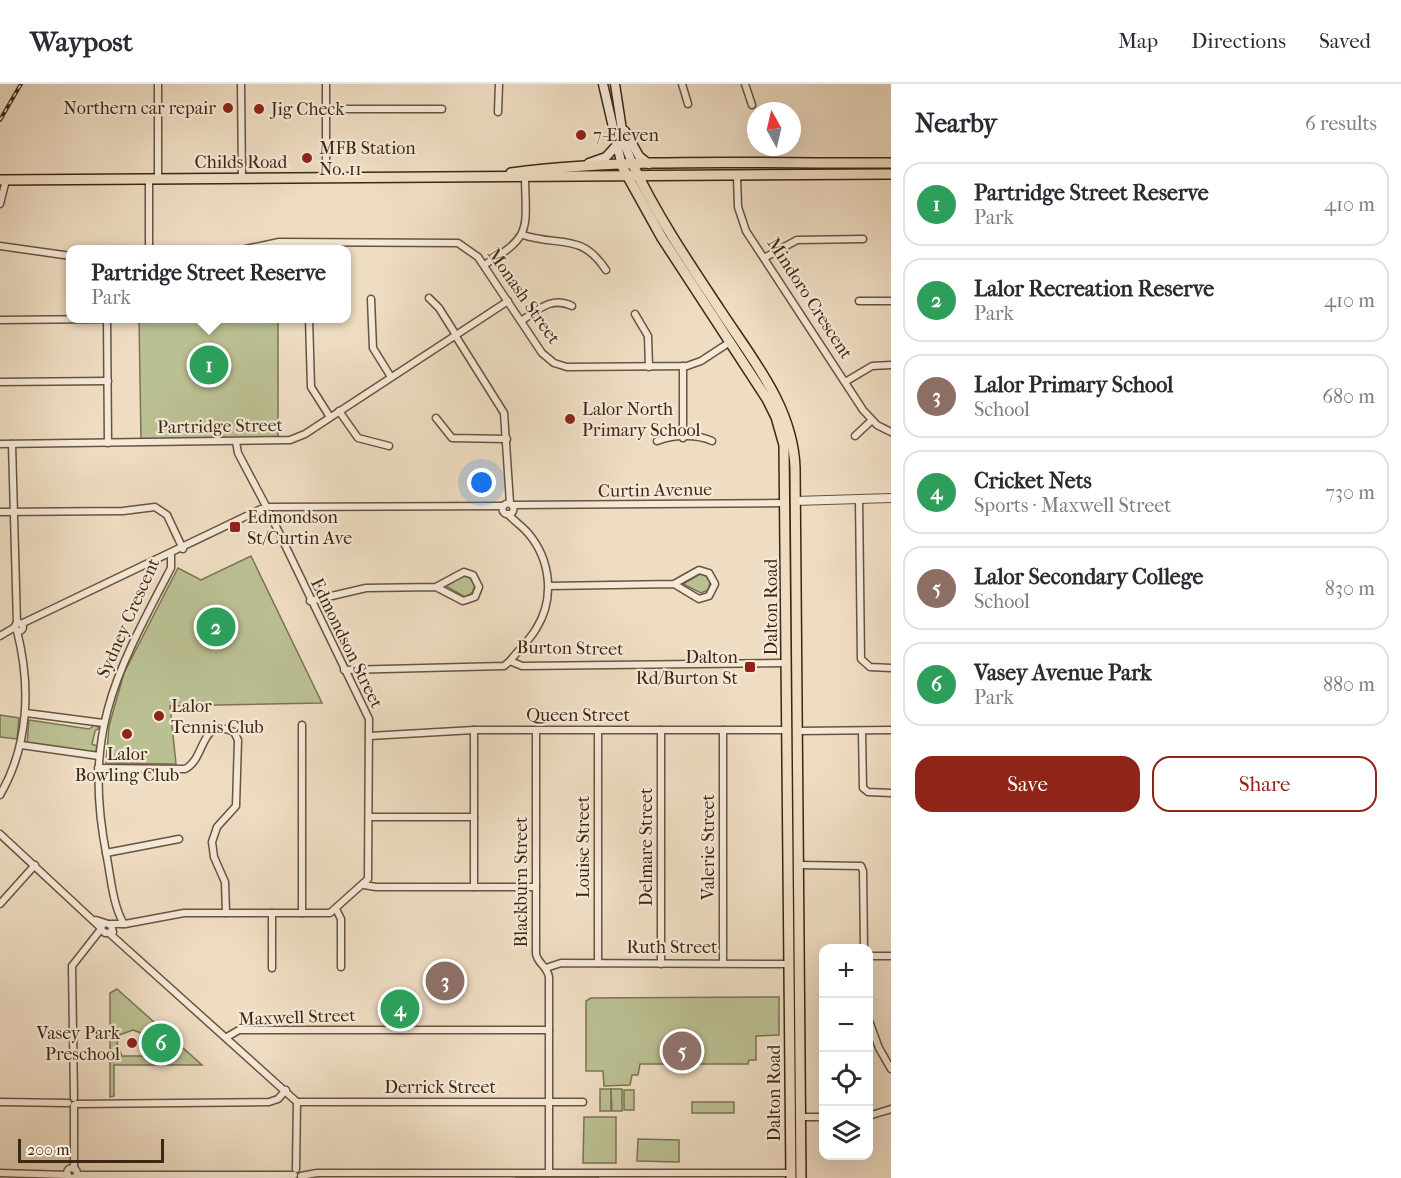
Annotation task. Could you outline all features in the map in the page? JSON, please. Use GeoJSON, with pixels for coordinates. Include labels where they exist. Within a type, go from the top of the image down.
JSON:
{"type":"FeatureCollection","features":[{"type":"Feature","properties":{"kind":"main road","name":"Dalton Road"},"geometry":{"type":"LineString","coordinates":[[603,84],[616,146],[627,176],[662,238],[776,396],[787,419],[794,448],[791,502],[794,963],[796,1117],[801,1178]]}},
{"type":"Feature","properties":{"kind":"main road","name":"Dalton Road"},"geometry":{"type":"LineString","coordinates":[[615,84],[624,143],[633,165],[647,195],[734,339]]}},
{"type":"Feature","properties":{"kind":"main road"},"geometry":{"type":"LineString","coordinates":[[621,123],[639,156],[650,164]]}},
{"type":"Feature","properties":{"kind":"main road"},"geometry":{"type":"LineString","coordinates":[[568,168],[600,160],[609,155],[616,146]]}},
{"type":"Feature","properties":{"kind":"main road","name":"Childs Road"},"geometry":{"type":"LineString","coordinates":[[540,174],[568,168],[650,164],[891,163]]}},
{"type":"Feature","properties":{"kind":"main road","name":"Mindoro Crescent"},"geometry":{"type":"LineString","coordinates":[[736,164],[737,175]]}},
{"type":"Feature","properties":{"kind":"main road","name":"Childs Road"},"geometry":{"type":"LineString","coordinates":[[3,180],[482,177],[540,174],[627,176],[891,174]]}},
{"type":"Feature","properties":{"kind":"main road"},"geometry":{"type":"LineString","coordinates":[[647,195],[652,182],[678,176]]}},
{"type":"Feature","properties":{"kind":"main road","name":"Dalton Road"},"geometry":{"type":"LineString","coordinates":[[793,731],[799,865],[794,963]]}},
{"type":"Feature","properties":{"kind":"main road","name":"Dalton Road"},"geometry":{"type":"LineString","coordinates":[[791,1175],[796,1117]]}},
{"type":"Feature","properties":{"kind":"street"},"geometry":{"type":"LineString","coordinates":[[149,245],[158,84]]}},
{"type":"Feature","properties":{"kind":"street"},"geometry":{"type":"LineString","coordinates":[[241,84],[242,179]]}},
{"type":"Feature","properties":{"kind":"street"},"geometry":{"type":"LineString","coordinates":[[326,84],[326,178]]}},
{"type":"Feature","properties":{"kind":"street"},"geometry":{"type":"LineString","coordinates":[[498,112],[499,84]]}},
{"type":"Feature","properties":{"kind":"street"},"geometry":{"type":"LineString","coordinates":[[682,84],[688,104]]}},
{"type":"Feature","properties":{"kind":"street"},"geometry":{"type":"LineString","coordinates":[[745,84],[751,102]]}},
{"type":"Feature","properties":{"kind":"street"},"geometry":{"type":"LineString","coordinates":[[326,110],[442,109]]}},
{"type":"Feature","properties":{"kind":"street"},"geometry":{"type":"LineString","coordinates":[[484,265],[513,247],[523,235],[524,175]]}},
{"type":"Feature","properties":{"kind":"street","name":"Mindoro Crescent"},"geometry":{"type":"LineString","coordinates":[[737,175],[740,218],[845,382],[872,420],[891,432]]}},
{"type":"Feature","properties":{"kind":"street"},"geometry":{"type":"LineString","coordinates":[[0,204],[3,180]]}},
{"type":"Feature","properties":{"kind":"street"},"geometry":{"type":"LineString","coordinates":[[523,235],[541,240],[581,244],[606,270]]}},
{"type":"Feature","properties":{"kind":"street"},"geometry":{"type":"LineString","coordinates":[[764,258],[797,240],[863,239]]}},
{"type":"Feature","properties":{"kind":"street","name":"Monash Street"},"geometry":{"type":"LineString","coordinates":[[263,245],[279,242],[452,242],[470,249],[484,265],[542,353],[561,366],[682,366],[701,361],[734,339]]}},
{"type":"Feature","properties":{"kind":"street"},"geometry":{"type":"LineString","coordinates":[[0,246],[66,255]]}},
{"type":"Feature","properties":{"kind":"street"},"geometry":{"type":"LineString","coordinates":[[429,298],[439,308],[502,406],[506,419],[508,508],[516,522],[530,535],[541,554],[549,586],[547,604],[540,622],[510,662]]}},
{"type":"Feature","properties":{"kind":"street"},"geometry":{"type":"LineString","coordinates":[[371,299],[373,348],[391,377]]}},
{"type":"Feature","properties":{"kind":"street","name":"Partridge Street"},"geometry":{"type":"LineString","coordinates":[[0,444],[290,440],[330,417],[507,301]]}},
{"type":"Feature","properties":{"kind":"street"},"geometry":{"type":"LineString","coordinates":[[859,301],[891,301]]}},
{"type":"Feature","properties":{"kind":"street"},"geometry":{"type":"LineString","coordinates":[[520,321],[552,302],[562,302],[572,306]]}},
{"type":"Feature","properties":{"kind":"street"},"geometry":{"type":"LineString","coordinates":[[635,314],[648,336],[649,367]]}},
{"type":"Feature","properties":{"kind":"street"},"geometry":{"type":"LineString","coordinates":[[0,320],[66,319]]}},
{"type":"Feature","properties":{"kind":"street"},"geometry":{"type":"LineString","coordinates":[[107,323],[108,443]]}},
{"type":"Feature","properties":{"kind":"street"},"geometry":{"type":"LineString","coordinates":[[309,323],[311,387],[330,417]]}},
{"type":"Feature","properties":{"kind":"street"},"geometry":{"type":"LineString","coordinates":[[845,382],[872,366],[891,365]]}},
{"type":"Feature","properties":{"kind":"street"},"geometry":{"type":"LineString","coordinates":[[682,366],[683,438]]}},
{"type":"Feature","properties":{"kind":"street"},"geometry":{"type":"LineString","coordinates":[[0,382],[108,381]]}},
{"type":"Feature","properties":{"kind":"street"},"geometry":{"type":"LineString","coordinates":[[339,411],[358,438],[388,446]]}},
{"type":"Feature","properties":{"kind":"street"},"geometry":{"type":"LineString","coordinates":[[436,418],[452,438],[507,438]]}},
{"type":"Feature","properties":{"kind":"street"},"geometry":{"type":"LineString","coordinates":[[855,436],[872,420]]}},
{"type":"Feature","properties":{"kind":"street"},"geometry":{"type":"LineString","coordinates":[[657,441],[683,438],[712,441]]}},
{"type":"Feature","properties":{"kind":"street","name":"Edmondson Street"},"geometry":{"type":"LineString","coordinates":[[236,442],[238,453],[369,719],[369,876],[364,885]]}},
{"type":"Feature","properties":{"kind":"street"},"geometry":{"type":"LineString","coordinates":[[0,795],[21,745],[26,712],[17,610],[12,444]]}},
{"type":"Feature","properties":{"kind":"street"},"geometry":{"type":"LineString","coordinates":[[791,502],[891,498]]}},
{"type":"Feature","properties":{"kind":"street"},"geometry":{"type":"LineString","coordinates":[[859,499],[861,659],[870,667],[891,668]]}},
{"type":"Feature","properties":{"kind":"street","name":"Curtin Avenue"},"geometry":{"type":"LineString","coordinates":[[508,508],[791,502]]}},
{"type":"Feature","properties":{"kind":"street"},"geometry":{"type":"LineString","coordinates":[[0,512],[123,511],[155,507],[167,515],[183,549]]}},
{"type":"Feature","properties":{"kind":"street"},"geometry":{"type":"LineString","coordinates":[[2,635],[251,516],[266,511],[508,508]]}},
{"type":"Feature","properties":{"kind":"street","name":"Sydney Crescent"},"geometry":{"type":"LineString","coordinates":[[124,924],[117,907],[99,809],[99,756],[104,723],[118,674],[171,568],[171,555]]}},
{"type":"Feature","properties":{"kind":"street"},"geometry":{"type":"LineString","coordinates":[[549,586],[674,584],[699,570],[712,575],[715,584],[709,596],[699,599],[674,584]]}},
{"type":"Feature","properties":{"kind":"street"},"geometry":{"type":"LineString","coordinates":[[310,601],[366,588],[436,587],[464,572],[473,575],[479,586],[477,594],[466,601],[458,600],[436,587]]}},
{"type":"Feature","properties":{"kind":"street","name":"Burton Street"},"geometry":{"type":"LineString","coordinates":[[344,670],[354,667],[504,666],[510,662],[520,666],[792,663]]}},
{"type":"Feature","properties":{"kind":"street"},"geometry":{"type":"LineString","coordinates":[[26,712],[104,723]]}},
{"type":"Feature","properties":{"kind":"street"},"geometry":{"type":"LineString","coordinates":[[302,725],[302,913]]}},
{"type":"Feature","properties":{"kind":"street"},"geometry":{"type":"LineString","coordinates":[[98,768],[181,770],[189,768],[198,758],[207,734],[228,730],[236,734],[236,806],[217,827],[212,842],[214,857],[225,882],[226,913]]}},
{"type":"Feature","properties":{"kind":"street"},"geometry":{"type":"LineString","coordinates":[[474,730],[474,887]]}},
{"type":"Feature","properties":{"kind":"street","name":"Queen Street"},"geometry":{"type":"LineString","coordinates":[[369,736],[474,730],[891,730]]}},
{"type":"Feature","properties":{"kind":"street","name":"Blackburn Street"},"geometry":{"type":"LineString","coordinates":[[536,730],[536,954],[538,961],[546,968],[549,978],[549,1172]]}},
{"type":"Feature","properties":{"kind":"street","name":"Louise Street"},"geometry":{"type":"LineString","coordinates":[[598,730],[598,963]]}},
{"type":"Feature","properties":{"kind":"street","name":"Delmare Street"},"geometry":{"type":"LineString","coordinates":[[661,730],[661,964]]}},
{"type":"Feature","properties":{"kind":"street","name":"Valerie Street"},"geometry":{"type":"LineString","coordinates":[[723,730],[723,963]]}},
{"type":"Feature","properties":{"kind":"street"},"geometry":{"type":"LineString","coordinates":[[862,731],[863,788],[868,792],[891,793]]}},
{"type":"Feature","properties":{"kind":"street"},"geometry":{"type":"LineString","coordinates":[[21,745],[99,756]]}},
{"type":"Feature","properties":{"kind":"street"},"geometry":{"type":"LineString","coordinates":[[369,817],[474,817]]}},
{"type":"Feature","properties":{"kind":"street"},"geometry":{"type":"LineString","coordinates":[[0,834],[108,929],[297,1102],[298,1174]]}},
{"type":"Feature","properties":{"kind":"street"},"geometry":{"type":"LineString","coordinates":[[106,853],[179,838]]}},
{"type":"Feature","properties":{"kind":"street"},"geometry":{"type":"LineString","coordinates":[[0,904],[35,865]]}},
{"type":"Feature","properties":{"kind":"street"},"geometry":{"type":"LineString","coordinates":[[799,865],[861,866],[864,944]]}},
{"type":"Feature","properties":{"kind":"street"},"geometry":{"type":"LineString","coordinates":[[72,1174],[72,966],[96,937],[108,929],[184,913],[328,913],[364,885],[376,887],[536,887]]}},
{"type":"Feature","properties":{"kind":"street","name":"Sydney Crescent"},"geometry":{"type":"LineString","coordinates":[[108,929],[117,907]]}},
{"type":"Feature","properties":{"kind":"street"},"geometry":{"type":"LineString","coordinates":[[336,909],[341,919],[341,967]]}},
{"type":"Feature","properties":{"kind":"street"},"geometry":{"type":"LineString","coordinates":[[272,913],[272,968]]}},
{"type":"Feature","properties":{"kind":"street"},"geometry":{"type":"LineString","coordinates":[[873,956],[891,956]]}},
{"type":"Feature","properties":{"kind":"street","name":"Ruth Street"},"geometry":{"type":"LineString","coordinates":[[546,968],[561,963],[794,963]]}},
{"type":"Feature","properties":{"kind":"street","name":"Maxwell Street"},"geometry":{"type":"LineString","coordinates":[[226,1037],[239,1030],[549,1030]]}},
{"type":"Feature","properties":{"kind":"street"},"geometry":{"type":"LineString","coordinates":[[873,1032],[891,1069]]}},
{"type":"Feature","properties":{"kind":"street"},"geometry":{"type":"LineString","coordinates":[[0,1102],[269,1102],[278,1099],[286,1090]]}},
{"type":"Feature","properties":{"kind":"street","name":"Derrick Street"},"geometry":{"type":"LineString","coordinates":[[297,1102],[583,1102]]}},
{"type":"Feature","properties":{"kind":"street"},"geometry":{"type":"LineString","coordinates":[[873,1114],[891,1109]]}},
{"type":"Feature","properties":{"kind":"street"},"geometry":{"type":"LineString","coordinates":[[796,1117],[819,1117]]}},
{"type":"Feature","properties":{"kind":"street"},"geometry":{"type":"LineString","coordinates":[[0,1173],[317,1173],[511,1176],[549,1172],[602,1176],[791,1175]]}},
{"type":"Feature","properties":{"kind":"green space"},"geometry":{"type":"Polygon","coordinates":[[[139,323],[278,323],[278,439],[141,439],[139,323]]]}},
{"type":"Feature","properties":{"kind":"green space"},"geometry":{"type":"Polygon","coordinates":[[[251,556],[322,703],[170,706],[176,764],[106,763],[109,726],[124,673],[178,568],[201,580],[251,556]]]}},
{"type":"Feature","properties":{"kind":"green space"},"geometry":{"type":"Polygon","coordinates":[[[700,574],[706,576],[710,583],[708,590],[701,593],[683,584],[700,574]]]}},
{"type":"Feature","properties":{"kind":"green space"},"geometry":{"type":"Polygon","coordinates":[[[463,576],[471,578],[475,585],[472,593],[465,597],[446,586],[463,576]]]}},
{"type":"Feature","properties":{"kind":"green space"},"geometry":{"type":"Polygon","coordinates":[[[0,715],[19,718],[17,739],[0,737],[0,715]]]}},
{"type":"Feature","properties":{"kind":"green space"},"geometry":{"type":"Polygon","coordinates":[[[29,720],[89,729],[95,725],[99,728],[95,731],[92,744],[97,746],[96,751],[91,753],[27,744],[29,720]]]}},
{"type":"Feature","properties":{"kind":"green space"},"geometry":{"type":"Polygon","coordinates":[[[117,989],[202,1065],[114,1065],[114,1096],[110,1097],[110,993],[117,989]],[[133,1030],[119,1035],[117,1043],[122,1056],[145,1056],[144,1034],[133,1030]]]}},
{"type":"Feature","properties":{"kind":"green space"},"geometry":{"type":"Polygon","coordinates":[[[779,997],[779,1035],[756,1036],[756,1060],[749,1060],[748,1064],[640,1064],[638,1075],[632,1075],[630,1085],[604,1086],[603,1071],[586,1071],[586,1001],[591,998],[779,997]]]}},
{"type":"Feature","properties":{"kind":"green space"},"geometry":{"type":"Polygon","coordinates":[[[600,1089],[611,1089],[611,1111],[600,1111],[600,1089]]]}},
{"type":"Feature","properties":{"kind":"green space"},"geometry":{"type":"Polygon","coordinates":[[[611,1089],[622,1089],[622,1111],[612,1111],[611,1089]]]}},
{"type":"Feature","properties":{"kind":"green space"},"geometry":{"type":"Polygon","coordinates":[[[624,1090],[634,1090],[634,1110],[624,1110],[624,1090]]]}},
{"type":"Feature","properties":{"kind":"green space"},"geometry":{"type":"Polygon","coordinates":[[[692,1102],[734,1102],[734,1113],[692,1113],[692,1102]]]}},
{"type":"Feature","properties":{"kind":"green space"},"geometry":{"type":"Polygon","coordinates":[[[584,1117],[616,1117],[616,1163],[583,1163],[584,1117]]]}},
{"type":"Feature","properties":{"kind":"green space"},"geometry":{"type":"Polygon","coordinates":[[[638,1139],[679,1140],[679,1162],[637,1161],[638,1139]]]}},
{"type":"Feature","properties":{"kind":"green space"},"geometry":{"type":"Polygon","coordinates":[[[549,1175],[595,1176],[599,1178],[515,1178],[549,1175]]]}},
{"type":"Feature","properties":{"kind":"railway"},"geometry":{"type":"LineString","coordinates":[[0,120],[21,84]]}},
{"type":"Feature","properties":{"kind":"place","name":"Northern car repair"},"geometry":{"type":"Point","coordinates":[228,108]}},
{"type":"Feature","properties":{"kind":"place","name":"Jig Check"},"geometry":{"type":"Point","coordinates":[259,109]}},
{"type":"Feature","properties":{"kind":"place","name":"7-Eleven"},"geometry":{"type":"Point","coordinates":[581,135]}},
{"type":"Feature","properties":{"kind":"place","name":"MFB Station No. 11"},"geometry":{"type":"Point","coordinates":[307,158]}},
{"type":"Feature","properties":{"kind":"place","name":"Partridge Street Reserve"},"geometry":{"type":"Point","coordinates":[209,365]}},
{"type":"Feature","properties":{"kind":"place","name":"Lalor North Primary School"},"geometry":{"type":"Point","coordinates":[570,419]}},
{"type":"Feature","properties":{"kind":"place","name":"Edmondson St/Curtin Ave"},"geometry":{"type":"Point","coordinates":[235,527]}},
{"type":"Feature","properties":{"kind":"place","name":"Lalor Recreation Reserve"},"geometry":{"type":"Point","coordinates":[216,627]}},
{"type":"Feature","properties":{"kind":"place","name":"Dalton Rd/Burton St"},"geometry":{"type":"Point","coordinates":[750,667]}},
{"type":"Feature","properties":{"kind":"place","name":"Lalor Tennis Club"},"geometry":{"type":"Point","coordinates":[159,716]}},
{"type":"Feature","properties":{"kind":"place","name":"Lalor Bowling Club"},"geometry":{"type":"Point","coordinates":[127,734]}},
{"type":"Feature","properties":{"kind":"place","name":"Lalor Primary School"},"geometry":{"type":"Point","coordinates":[445,981]}},
{"type":"Feature","properties":{"kind":"place","name":"Cricket Nets"},"geometry":{"type":"Point","coordinates":[400,1009]}},
{"type":"Feature","properties":{"kind":"place","name":"Vasey Park Preschool"},"geometry":{"type":"Point","coordinates":[132,1043]}},
{"type":"Feature","properties":{"kind":"place","name":"Vasey Avenue Park"},"geometry":{"type":"Point","coordinates":[161,1043]}},
{"type":"Feature","properties":{"kind":"place","name":"Lalor Secondary College"},"geometry":{"type":"Point","coordinates":[682,1051]}}]}
